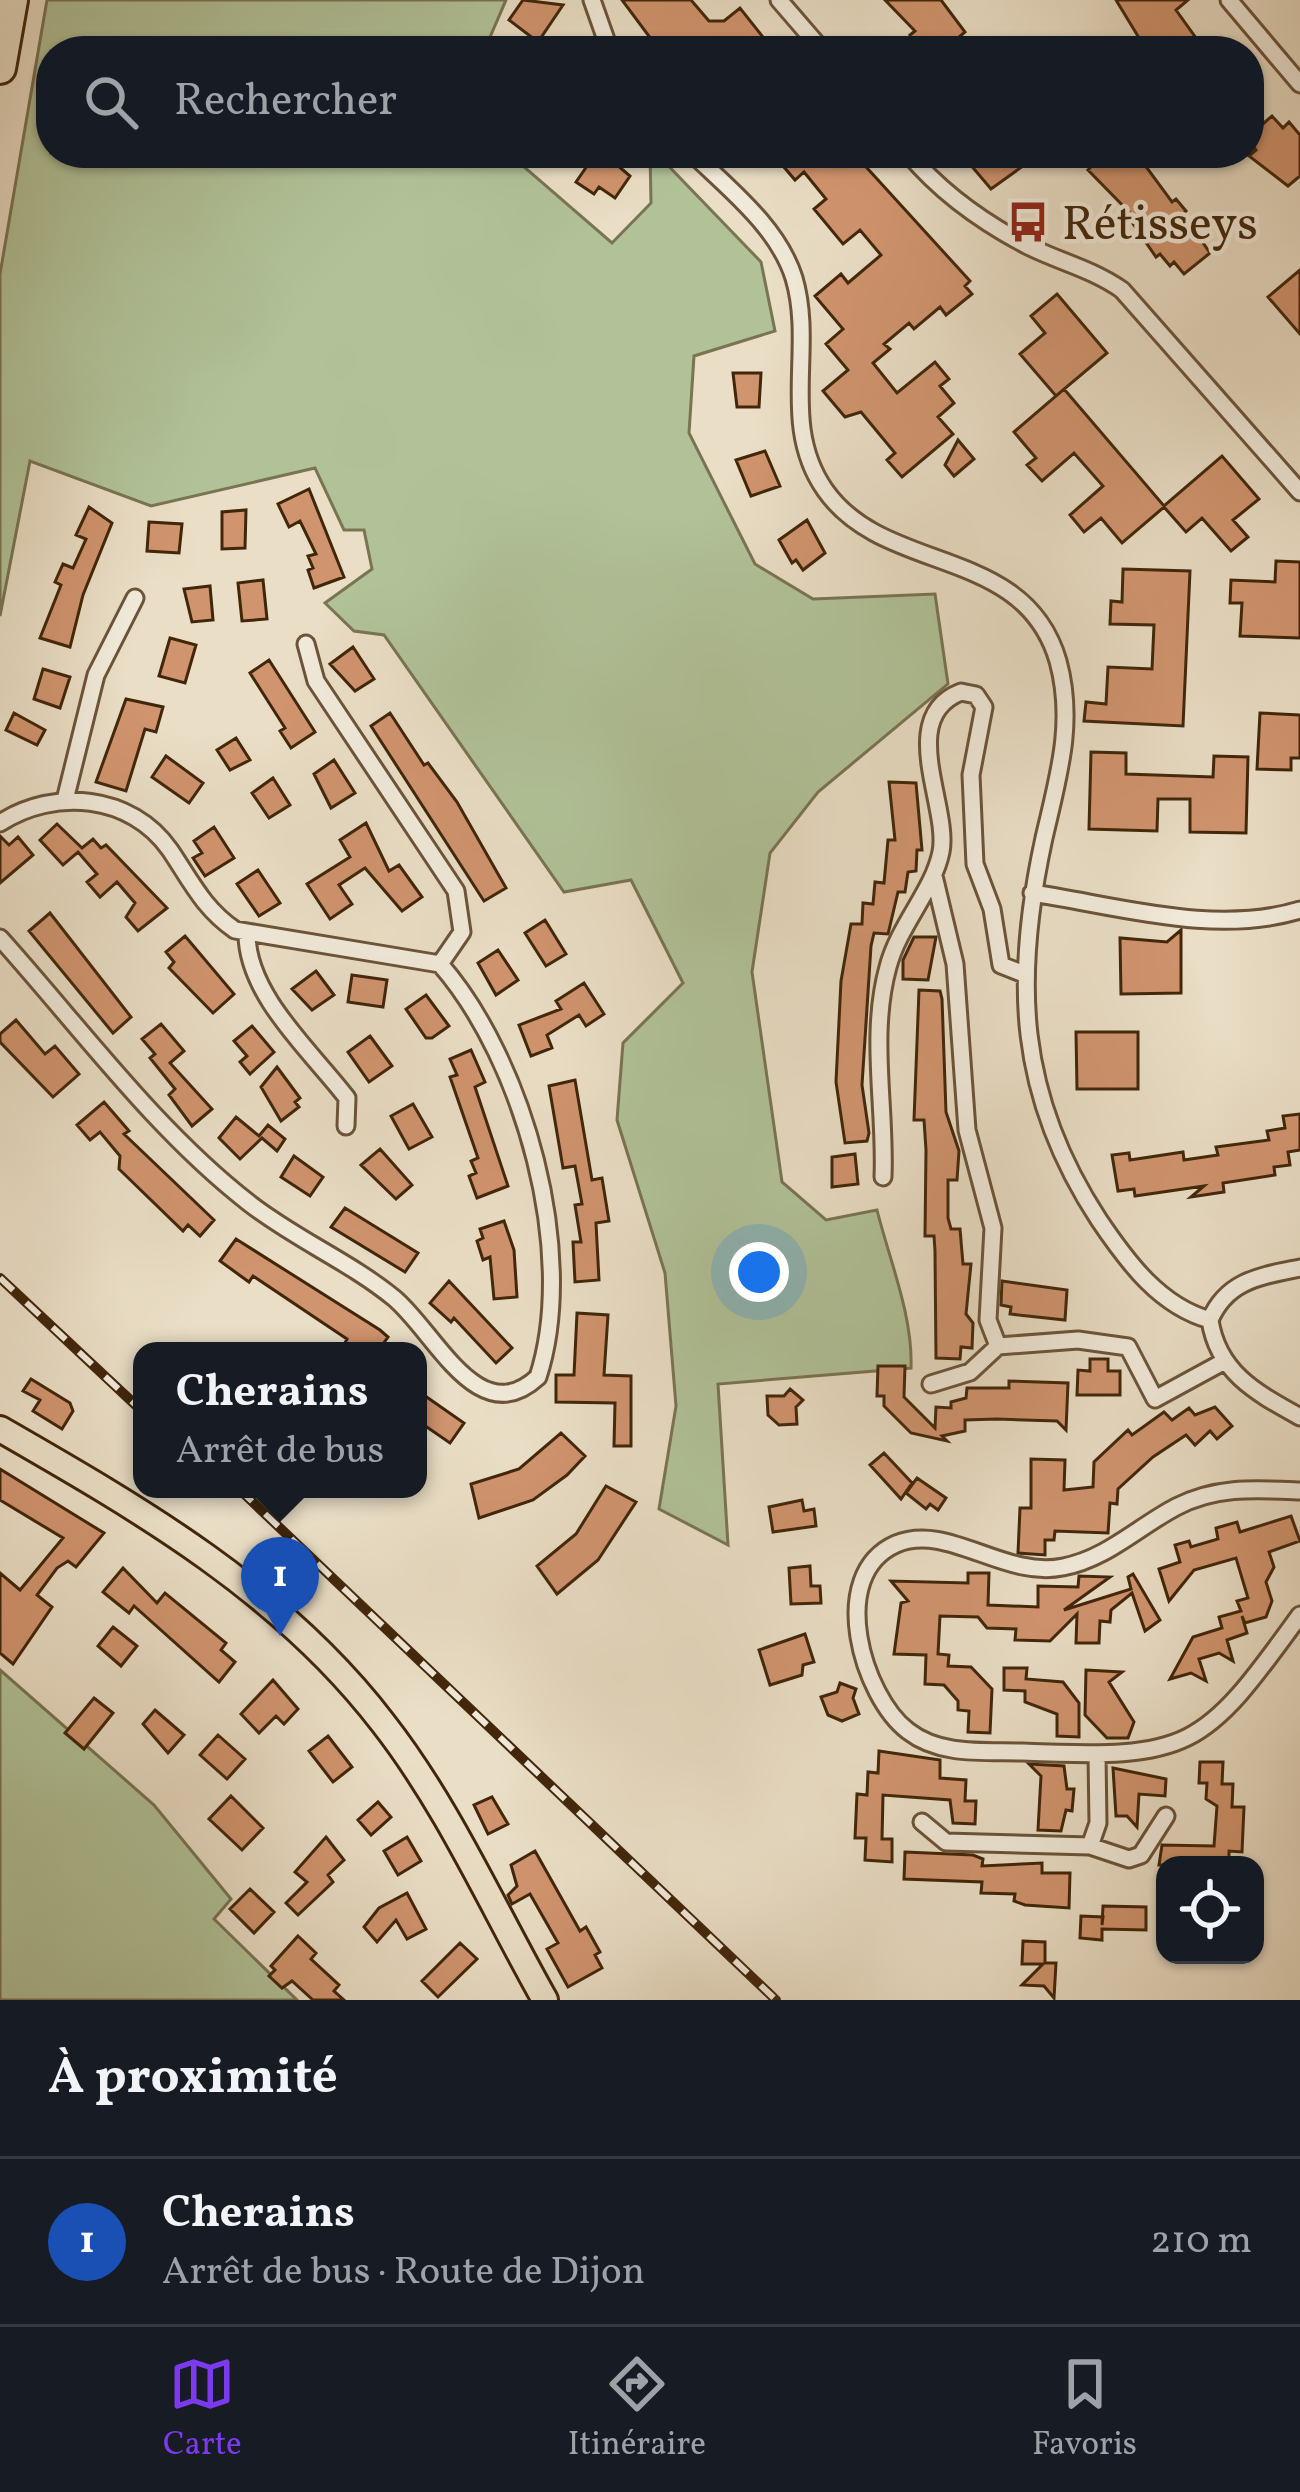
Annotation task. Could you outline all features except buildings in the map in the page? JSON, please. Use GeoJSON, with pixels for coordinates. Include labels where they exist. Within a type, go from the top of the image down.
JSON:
{"type":"FeatureCollection","features":[{"type":"Feature","properties":{"kind":"highway"},"geometry":{"type":"LineString","coordinates":[[0,68],[12,0]]}},
{"type":"Feature","properties":{"kind":"main road"},"geometry":{"type":"LineString","coordinates":[[0,1429],[192,1544],[318,1650],[403,1750],[545,2000]]}},
{"type":"Feature","properties":{"kind":"street"},"geometry":{"type":"LineString","coordinates":[[592,0],[605,36]]}},
{"type":"Feature","properties":{"kind":"street"},"geometry":{"type":"LineString","coordinates":[[779,0],[810,36]]}},
{"type":"Feature","properties":{"kind":"street"},"geometry":{"type":"LineString","coordinates":[[1228,0],[1259,36]]}},
{"type":"Feature","properties":{"kind":"street"},"geometry":{"type":"LineString","coordinates":[[1264,42],[1300,84]]}},
{"type":"Feature","properties":{"kind":"street"},"geometry":{"type":"LineString","coordinates":[[707,168],[763,225],[791,271],[798,305],[800,420],[806,450],[825,490],[848,516],[884,541],[976,569],[1024,605],[1057,656],[1069,724],[1032,893],[1024,974],[1035,1076],[1068,1166],[1105,1228],[1159,1295],[1210,1320]]}},
{"type":"Feature","properties":{"kind":"street"},"geometry":{"type":"LineString","coordinates":[[921,168],[988,223],[1031,247],[1095,271],[1122,290],[1300,492]]}},
{"type":"Feature","properties":{"kind":"street"},"geometry":{"type":"LineString","coordinates":[[65,800],[96,675],[135,598]]}},
{"type":"Feature","properties":{"kind":"street"},"geometry":{"type":"LineString","coordinates":[[306,644],[316,681],[456,891],[462,932],[440,964]]}},
{"type":"Feature","properties":{"kind":"street"},"geometry":{"type":"LineString","coordinates":[[998,1346],[988,1320],[993,1228],[984,1203],[957,1045],[955,964],[934,876],[942,834],[929,779],[932,734],[946,700],[969,692],[984,707],[971,775],[976,872],[992,909],[999,961],[1008,971],[1024,974]]}},
{"type":"Feature","properties":{"kind":"street"},"geometry":{"type":"LineString","coordinates":[[0,823],[39,804],[103,803],[151,830],[213,915],[247,935],[440,964],[483,1021],[512,1086],[536,1167],[548,1246],[550,1319],[538,1377],[523,1391],[494,1396],[460,1374],[427,1330],[393,1297],[251,1205],[191,1152],[0,938]]}},
{"type":"Feature","properties":{"kind":"street"},"geometry":{"type":"LineString","coordinates":[[883,1177],[881,993],[911,907],[934,876]]}},
{"type":"Feature","properties":{"kind":"street"},"geometry":{"type":"LineString","coordinates":[[1032,893],[1229,922],[1274,919],[1298,909]]}},
{"type":"Feature","properties":{"kind":"street"},"geometry":{"type":"LineString","coordinates":[[247,935],[248,963],[260,985],[347,1098],[346,1126]]}},
{"type":"Feature","properties":{"kind":"street"},"geometry":{"type":"LineString","coordinates":[[1300,1268],[1245,1281],[1217,1304],[1210,1320],[1223,1362],[1262,1397],[1300,1417]]}},
{"type":"Feature","properties":{"kind":"street"},"geometry":{"type":"LineString","coordinates":[[931,1384],[970,1372],[998,1346],[1128,1346],[1155,1399],[1223,1362]]}},
{"type":"Feature","properties":{"kind":"street"},"geometry":{"type":"LineString","coordinates":[[1300,1491],[1248,1488],[1200,1496],[1108,1550],[1064,1567],[1006,1565],[925,1538],[888,1548],[862,1572],[855,1602],[858,1628],[883,1699],[909,1733],[950,1749],[1097,1755],[1155,1751],[1209,1726],[1240,1698],[1300,1615]]}},
{"type":"Feature","properties":{"kind":"street"},"geometry":{"type":"LineString","coordinates":[[1090,1846],[1098,1822],[1097,1755]]}},
{"type":"Feature","properties":{"kind":"street"},"geometry":{"type":"LineString","coordinates":[[922,1822],[946,1842],[1090,1846],[1109,1857],[1129,1859],[1141,1855],[1166,1816]]}},
{"type":"Feature","properties":{"kind":"green space"},"geometry":{"type":"Polygon","coordinates":[[[47,0],[506,0],[490,36],[41,36],[47,0]]]}},
{"type":"Feature","properties":{"kind":"green space"},"geometry":{"type":"Polygon","coordinates":[[[36,64],[36,168],[525,168],[612,243],[651,203],[650,168],[670,168],[761,262],[775,331],[694,356],[689,433],[755,564],[813,599],[935,594],[948,684],[818,792],[770,853],[752,972],[782,1182],[826,1220],[877,1210],[905,1309],[911,1368],[718,1384],[728,1545],[659,1509],[676,1406],[665,1273],[617,1120],[623,1043],[683,983],[631,880],[564,892],[384,635],[354,631],[325,603],[372,569],[364,530],[344,530],[315,468],[151,506],[30,461],[0,616],[0,274],[36,64]]]}},
{"type":"Feature","properties":{"kind":"green space"},"geometry":{"type":"Polygon","coordinates":[[[0,1670],[154,1805],[231,1899],[214,1919],[297,2000],[0,2000],[0,1670]]]}},
{"type":"Feature","properties":{"kind":"railway"},"geometry":{"type":"LineString","coordinates":[[0,1278],[133,1403]]}},
{"type":"Feature","properties":{"kind":"railway"},"geometry":{"type":"LineString","coordinates":[[248,1498],[776,2000]]}},
{"type":"Feature","properties":{"kind":"place","name":"Rétisseys"},"geometry":{"type":"Point","coordinates":[1028,222]}},
{"type":"Feature","properties":{"kind":"place","name":"Cherains"},"geometry":{"type":"Point","coordinates":[280,1636]}}]}
